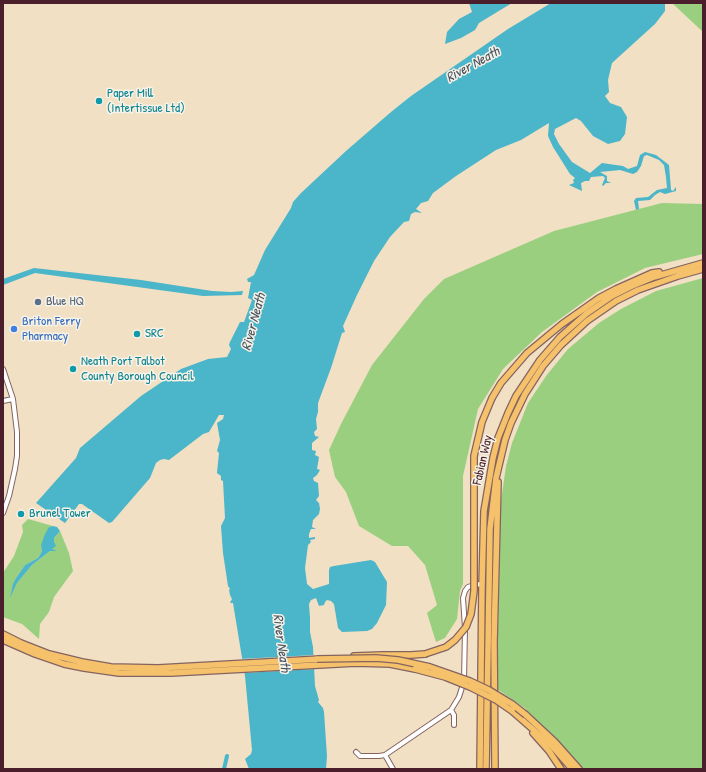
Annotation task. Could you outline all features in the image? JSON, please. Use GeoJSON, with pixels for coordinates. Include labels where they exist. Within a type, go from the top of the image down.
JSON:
{"type":"FeatureCollection","features":[{"type":"Feature","properties":{"kind":"highway","name":"Fabian Way"},"geometry":{"type":"LineString","coordinates":[[480,769],[484,511],[493,458],[498,438],[508,413],[516,396],[540,360],[560,337],[586,314],[632,286],[654,277],[703,263]]}},
{"type":"Feature","properties":{"kind":"highway"},"geometry":{"type":"LineString","coordinates":[[3,634],[49,654],[111,667],[158,668],[365,655],[411,655],[426,654],[446,647],[463,631],[471,614],[474,591],[474,456],[482,422],[492,398],[501,383],[527,353],[583,309],[616,289],[639,278],[652,273],[689,266]]}},
{"type":"Feature","properties":{"kind":"highway","name":"Fabian Way"},"geometry":{"type":"LineString","coordinates":[[486,769],[489,548],[494,490],[500,458],[511,423],[524,394],[551,356],[573,333],[603,310],[628,295],[657,282],[703,269]]}},
{"type":"Feature","properties":{"kind":"highway"},"geometry":{"type":"LineString","coordinates":[[495,769],[494,642],[497,495],[500,458]]}},
{"type":"Feature","properties":{"kind":"highway"},"geometry":{"type":"LineString","coordinates":[[3,640],[35,654],[64,664],[119,673],[171,673],[356,663],[390,664],[425,671],[454,680],[479,691],[512,711],[552,746],[572,769]]}},
{"type":"Feature","properties":{"kind":"highway"},"geometry":{"type":"LineString","coordinates":[[317,659],[376,658],[398,660],[430,667],[466,679],[508,701],[526,715],[555,742],[579,769]]}},
{"type":"Feature","properties":{"kind":"highway"},"geometry":{"type":"LineString","coordinates":[[526,724],[562,769]]}},
{"type":"Feature","properties":{"kind":"street"},"geometry":{"type":"LineString","coordinates":[[3,369],[13,400],[17,426],[17,456],[9,496],[3,514]]}},
{"type":"Feature","properties":{"kind":"street"},"geometry":{"type":"LineString","coordinates":[[3,401],[13,400]]}},
{"type":"Feature","properties":{"kind":"street"},"geometry":{"type":"LineString","coordinates":[[356,752],[360,756],[379,756],[385,754],[451,710],[459,697],[464,681],[465,628],[462,598],[464,591],[468,587],[477,584],[482,585]]}},
{"type":"Feature","properties":{"kind":"street"},"geometry":{"type":"LineString","coordinates":[[451,710],[454,715],[454,725]]}},
{"type":"Feature","properties":{"kind":"street"},"geometry":{"type":"LineString","coordinates":[[385,754],[393,769]]}},
{"type":"Feature","properties":{"kind":"green space"},"geometry":{"type":"Polygon","coordinates":[[[672,3],[703,3],[703,32],[672,3]]]}},
{"type":"Feature","properties":{"kind":"green space"},"geometry":{"type":"Polygon","coordinates":[[[662,203],[703,204],[703,254],[645,268],[597,292],[542,332],[503,369],[478,409],[463,476],[463,584],[460,591],[457,619],[445,638],[436,642],[427,613],[437,605],[425,565],[408,546],[392,546],[359,526],[346,492],[335,477],[329,450],[341,424],[372,365],[424,299],[444,279],[554,231],[662,203]]]}},
{"type":"Feature","properties":{"kind":"green space"},"geometry":{"type":"Polygon","coordinates":[[[703,278],[703,769],[583,769],[557,740],[526,712],[526,709],[497,689],[500,508],[506,466],[512,443],[528,403],[546,376],[568,349],[599,323],[621,309],[656,291],[703,278]]]}},
{"type":"Feature","properties":{"kind":"green space"},"geometry":{"type":"Polygon","coordinates":[[[28,519],[53,526],[49,527],[38,558],[25,565],[16,578],[11,595],[17,583],[32,565],[50,551],[55,551],[52,549],[54,538],[60,531],[69,553],[73,571],[54,597],[49,612],[40,624],[39,639],[22,624],[3,617],[3,573],[14,556],[23,532],[22,525],[28,519]]]}},
{"type":"Feature","properties":{"kind":"water"},"geometry":{"type":"Polygon","coordinates":[[[469,3],[512,3],[479,23],[475,30],[461,38],[445,44],[447,32],[459,19],[472,12],[469,3]]]}},
{"type":"Feature","properties":{"kind":"water","name":"River Neath"},"geometry":{"type":"Polygon","coordinates":[[[551,3],[665,3],[665,11],[655,24],[612,63],[608,80],[609,92],[605,96],[610,103],[621,107],[627,117],[625,134],[620,141],[608,144],[593,136],[581,121],[576,118],[555,129],[554,134],[559,144],[572,162],[590,173],[602,163],[623,166],[628,169],[637,166],[640,155],[645,152],[656,155],[669,165],[671,190],[673,191],[676,187],[676,191],[665,194],[660,192],[650,200],[638,201],[639,209],[636,210],[634,201],[636,198],[648,197],[657,190],[667,188],[664,165],[659,160],[647,155],[644,156],[641,166],[637,172],[633,174],[620,170],[600,172],[607,176],[607,181],[611,183],[606,183],[603,186],[602,185],[605,178],[603,176],[591,177],[589,181],[581,183],[582,191],[569,185],[574,183],[573,180],[575,178],[570,174],[553,147],[548,136],[549,123],[521,140],[496,150],[456,176],[433,193],[428,201],[421,203],[416,209],[422,213],[415,212],[411,214],[409,221],[404,222],[390,237],[374,261],[343,326],[345,332],[342,333],[318,403],[316,419],[317,429],[314,432],[315,436],[319,437],[312,443],[312,450],[316,451],[315,455],[319,457],[317,469],[320,470],[313,478],[314,481],[318,483],[319,496],[316,500],[319,503],[320,509],[319,514],[313,520],[312,527],[316,529],[311,529],[309,534],[309,538],[315,537],[315,539],[310,540],[311,542],[308,545],[305,568],[307,584],[313,589],[329,584],[330,567],[371,560],[375,562],[387,582],[386,605],[377,623],[372,629],[367,631],[342,632],[338,628],[334,604],[327,600],[324,605],[319,606],[316,598],[311,600],[309,604],[310,632],[313,647],[315,686],[319,700],[318,702],[323,708],[324,712],[327,756],[326,769],[249,769],[245,759],[251,754],[252,750],[245,676],[233,603],[230,603],[232,599],[228,586],[223,553],[221,526],[225,518],[223,481],[221,480],[221,476],[217,473],[219,453],[217,451],[220,440],[217,423],[223,419],[224,415],[219,415],[209,432],[203,434],[169,460],[164,459],[156,463],[150,478],[112,522],[109,523],[82,504],[79,504],[65,523],[36,503],[76,458],[80,448],[141,396],[181,369],[208,359],[227,357],[231,349],[229,345],[230,342],[240,322],[244,322],[252,300],[248,298],[251,282],[248,282],[247,279],[254,275],[265,250],[291,208],[293,202],[301,193],[346,151],[411,96],[508,29],[551,3]]]}},
{"type":"Feature","properties":{"kind":"water"},"geometry":{"type":"Polygon","coordinates":[[[34,268],[141,280],[212,291],[243,291],[242,295],[203,296],[35,273],[3,285],[3,279],[34,268]]]}},
{"type":"Feature","properties":{"kind":"water"},"geometry":{"type":"Polygon","coordinates":[[[49,527],[57,527],[60,531],[54,538],[56,546],[52,549],[57,551],[50,551],[32,565],[17,583],[10,598],[16,578],[25,565],[38,558],[42,550],[41,545],[45,534],[49,527]]]}},
{"type":"Feature","properties":{"kind":"pier"},"geometry":{"type":"Polygon","coordinates":[[[315,655],[316,669],[243,673],[240,659],[315,655]]]}},
{"type":"Feature","properties":{"kind":"waterway"},"geometry":{"type":"LineString","coordinates":[[224,769],[227,756]]}},
{"type":"Feature","properties":{"kind":"place","name":"Paper Mill (Intertissue Ltd)"},"geometry":{"type":"Point","coordinates":[99,101]}},
{"type":"Feature","properties":{"kind":"place","name":"Blue HQ"},"geometry":{"type":"Point","coordinates":[38,302]}},
{"type":"Feature","properties":{"kind":"place","name":"Briton Ferry Pharmacy"},"geometry":{"type":"Point","coordinates":[14,329]}},
{"type":"Feature","properties":{"kind":"place","name":"SRC"},"geometry":{"type":"Point","coordinates":[137,334]}},
{"type":"Feature","properties":{"kind":"place","name":"Neath Port Talbot County Borough Council"},"geometry":{"type":"Point","coordinates":[73,369]}},
{"type":"Feature","properties":{"kind":"place","name":"Brunel Tower"},"geometry":{"type":"Point","coordinates":[21,514]}}]}
